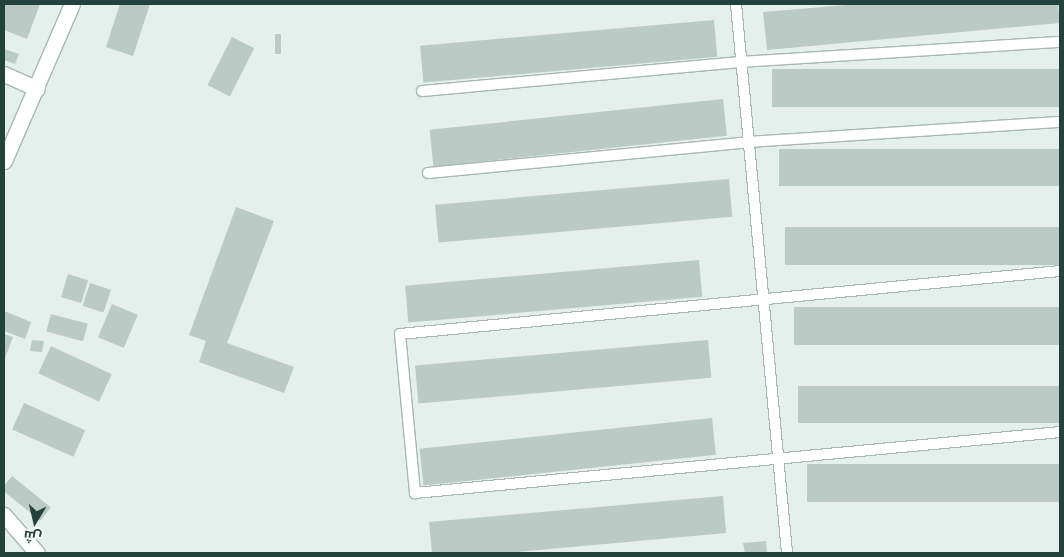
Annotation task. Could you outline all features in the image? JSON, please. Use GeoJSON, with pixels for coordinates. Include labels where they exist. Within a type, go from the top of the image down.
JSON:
{"type":"FeatureCollection","features":[{"type":"Feature","properties":{"kind":"main road"},"geometry":{"type":"LineString","coordinates":[[4,161],[37,89],[72,4]]}},
{"type":"Feature","properties":{"kind":"main road"},"geometry":{"type":"LineString","coordinates":[[4,74],[37,89]]}},
{"type":"Feature","properties":{"kind":"main road"},"geometry":{"type":"LineString","coordinates":[[4,514],[37,552]]}},
{"type":"Feature","properties":{"kind":"lane"},"geometry":{"type":"LineString","coordinates":[[736,4],[787,553]]}},
{"type":"Feature","properties":{"kind":"lane"},"geometry":{"type":"LineString","coordinates":[[422,91],[741,62],[1060,42]]}},
{"type":"Feature","properties":{"kind":"lane"},"geometry":{"type":"LineString","coordinates":[[428,172],[749,142],[1060,122]]}},
{"type":"Feature","properties":{"kind":"lane"},"geometry":{"type":"LineString","coordinates":[[1060,271],[400,334],[415,493],[778,457],[1060,432]]}},
{"type":"Feature","properties":{"kind":"building"},"geometry":{"type":"Polygon","coordinates":[[[4,4],[40,4],[27,39],[4,30],[4,4]]]}},
{"type":"Feature","properties":{"kind":"building"},"geometry":{"type":"Polygon","coordinates":[[[120,4],[150,4],[133,56],[106,47],[120,4]]]}},
{"type":"Feature","properties":{"kind":"building"},"geometry":{"type":"Polygon","coordinates":[[[858,4],[1058,4],[1060,23],[767,50],[763,12],[858,4]]]}},
{"type":"Feature","properties":{"kind":"building"},"geometry":{"type":"Polygon","coordinates":[[[714,20],[717,57],[423,83],[420,46],[714,20]]]}},
{"type":"Feature","properties":{"kind":"building"},"geometry":{"type":"Polygon","coordinates":[[[275,34],[281,34],[281,54],[275,54],[275,34]]]}},
{"type":"Feature","properties":{"kind":"building"},"geometry":{"type":"Polygon","coordinates":[[[232,37],[254,48],[230,96],[207,85],[232,37]]]}},
{"type":"Feature","properties":{"kind":"building"},"geometry":{"type":"Polygon","coordinates":[[[4,49],[19,54],[15,64],[4,60],[4,49]]]}},
{"type":"Feature","properties":{"kind":"building"},"geometry":{"type":"Polygon","coordinates":[[[772,69],[1060,69],[1060,107],[772,107],[772,69]]]}},
{"type":"Feature","properties":{"kind":"building"},"geometry":{"type":"Polygon","coordinates":[[[723,99],[727,136],[433,167],[430,130],[723,99]]]}},
{"type":"Feature","properties":{"kind":"building"},"geometry":{"type":"Polygon","coordinates":[[[779,149],[1060,149],[1060,186],[779,186],[779,149]]]}},
{"type":"Feature","properties":{"kind":"building"},"geometry":{"type":"Polygon","coordinates":[[[729,179],[732,217],[438,243],[435,205],[729,179]]]}},
{"type":"Feature","properties":{"kind":"building"},"geometry":{"type":"Polygon","coordinates":[[[236,207],[274,221],[227,343],[294,367],[284,393],[199,362],[206,341],[189,335],[236,207]]]}},
{"type":"Feature","properties":{"kind":"building"},"geometry":{"type":"Polygon","coordinates":[[[785,227],[1060,227],[1060,265],[785,265],[785,227]]]}},
{"type":"Feature","properties":{"kind":"building"},"geometry":{"type":"Polygon","coordinates":[[[699,260],[702,297],[408,323],[405,286],[699,260]]]}},
{"type":"Feature","properties":{"kind":"building"},"geometry":{"type":"Polygon","coordinates":[[[68,274],[88,280],[81,303],[61,297],[68,274]]]}},
{"type":"Feature","properties":{"kind":"building"},"geometry":{"type":"Polygon","coordinates":[[[90,283],[111,290],[104,313],[83,306],[90,283]]]}},
{"type":"Feature","properties":{"kind":"building"},"geometry":{"type":"Polygon","coordinates":[[[112,304],[138,315],[124,348],[98,337],[112,304]]]}},
{"type":"Feature","properties":{"kind":"building"},"geometry":{"type":"Polygon","coordinates":[[[794,307],[1060,307],[1060,345],[794,345],[794,307]]]}},
{"type":"Feature","properties":{"kind":"building"},"geometry":{"type":"Polygon","coordinates":[[[4,311],[31,322],[25,339],[4,331],[4,311]]]}},
{"type":"Feature","properties":{"kind":"building"},"geometry":{"type":"Polygon","coordinates":[[[51,314],[88,324],[83,341],[46,331],[51,314]]]}},
{"type":"Feature","properties":{"kind":"building"},"geometry":{"type":"Polygon","coordinates":[[[4,334],[13,337],[4,361],[4,334]]]}},
{"type":"Feature","properties":{"kind":"building"},"geometry":{"type":"Polygon","coordinates":[[[32,340],[44,341],[42,352],[30,351],[32,340]]]}},
{"type":"Feature","properties":{"kind":"building"},"geometry":{"type":"Polygon","coordinates":[[[708,340],[711,378],[418,403],[415,366],[708,340]]]}},
{"type":"Feature","properties":{"kind":"building"},"geometry":{"type":"Polygon","coordinates":[[[51,346],[112,374],[99,402],[38,373],[51,346]]]}},
{"type":"Feature","properties":{"kind":"building"},"geometry":{"type":"Polygon","coordinates":[[[798,386],[1060,386],[1060,423],[798,423],[798,386]]]}},
{"type":"Feature","properties":{"kind":"building"},"geometry":{"type":"Polygon","coordinates":[[[24,403],[85,430],[73,457],[12,429],[24,403]]]}},
{"type":"Feature","properties":{"kind":"building"},"geometry":{"type":"Polygon","coordinates":[[[712,418],[716,455],[423,486],[420,449],[712,418]]]}},
{"type":"Feature","properties":{"kind":"building"},"geometry":{"type":"Polygon","coordinates":[[[807,464],[1060,464],[1060,502],[807,502],[807,464]]]}},
{"type":"Feature","properties":{"kind":"building"},"geometry":{"type":"Polygon","coordinates":[[[12,476],[51,507],[40,521],[4,491],[4,486],[12,476]]]}},
{"type":"Feature","properties":{"kind":"building"},"geometry":{"type":"Polygon","coordinates":[[[723,496],[726,533],[504,553],[432,553],[429,522],[723,496]]]}},
{"type":"Feature","properties":{"kind":"building"},"geometry":{"type":"Polygon","coordinates":[[[766,541],[767,553],[745,553],[743,543],[766,541]]]}}]}
